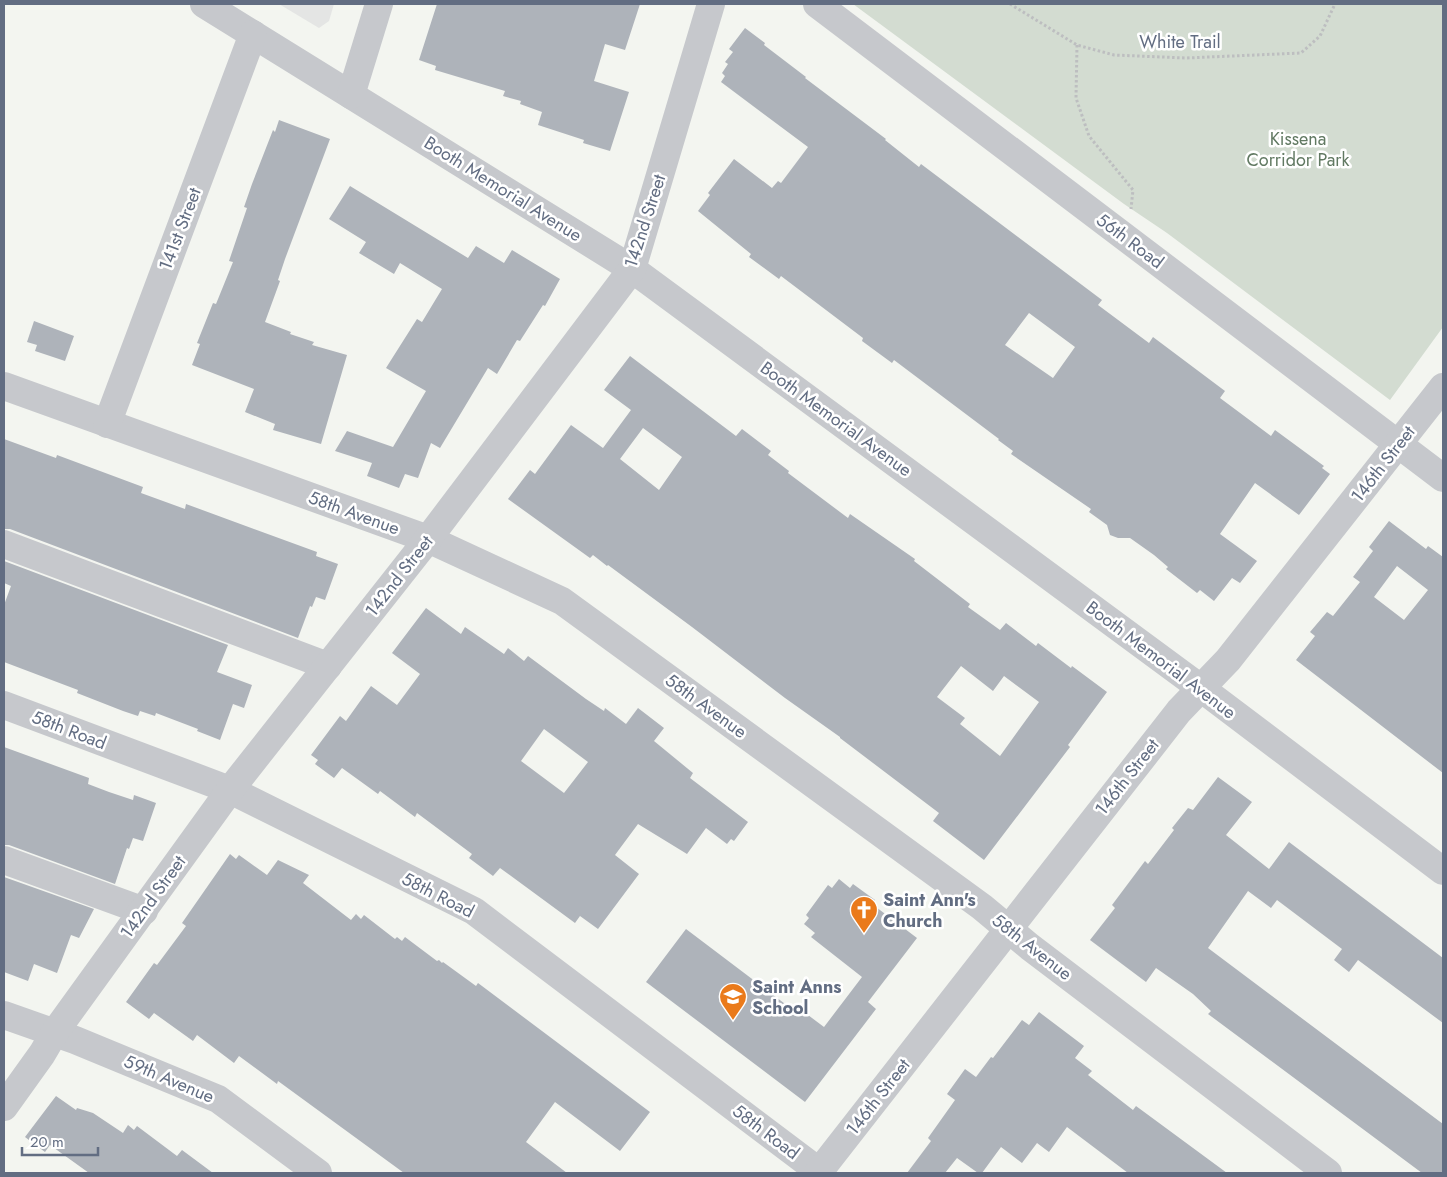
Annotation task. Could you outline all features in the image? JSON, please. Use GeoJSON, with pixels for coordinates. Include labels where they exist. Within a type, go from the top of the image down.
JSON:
{"type":"FeatureCollection","features":[{"type":"Feature","properties":{"kind":"street","name":"Booth Memorial Avenue"},"geometry":{"type":"LineString","coordinates":[[204,4],[632,269],[1202,689],[1443,871]]}},
{"type":"Feature","properties":{"kind":"street"},"geometry":{"type":"LineString","coordinates":[[350,95],[379,4]]}},
{"type":"Feature","properties":{"kind":"street","name":"142nd Street"},"geometry":{"type":"LineString","coordinates":[[4,1107],[42,1054],[55,1032],[230,790],[428,540],[632,269],[711,4]]}},
{"type":"Feature","properties":{"kind":"street","name":"56th Road"},"geometry":{"type":"LineString","coordinates":[[817,4],[1443,478]]}},
{"type":"Feature","properties":{"kind":"street","name":"141st Street"},"geometry":{"type":"LineString","coordinates":[[107,424],[253,34]]}},
{"type":"Feature","properties":{"kind":"street","name":"58th Avenue"},"geometry":{"type":"LineString","coordinates":[[4,386],[428,540],[562,601],[982,907],[1008,929],[1328,1173]]}},
{"type":"Feature","properties":{"kind":"street","name":"146th Street"},"geometry":{"type":"LineString","coordinates":[[820,1173],[1179,711],[1228,660],[1443,387]]}},
{"type":"Feature","properties":{"kind":"street"},"geometry":{"type":"LineString","coordinates":[[4,544],[328,666]]}},
{"type":"Feature","properties":{"kind":"street","name":"58th Road"},"geometry":{"type":"LineString","coordinates":[[4,705],[230,790],[474,912],[820,1173]]}},
{"type":"Feature","properties":{"kind":"street"},"geometry":{"type":"LineString","coordinates":[[4,860],[144,911]]}},
{"type":"Feature","properties":{"kind":"street","name":"59th Avenue"},"geometry":{"type":"LineString","coordinates":[[4,1014],[55,1032],[218,1099],[318,1173]]}},
{"type":"Feature","properties":{"kind":"path","name":"White Trail"},"geometry":{"type":"LineString","coordinates":[[1010,4],[1077,45],[1114,55],[1186,58],[1301,53],[1320,36],[1335,4]]}},
{"type":"Feature","properties":{"kind":"path"},"geometry":{"type":"LineString","coordinates":[[1077,45],[1076,98],[1089,136],[1133,190],[1130,216]]}},
{"type":"Feature","properties":{"kind":"shaded area"},"geometry":{"type":"Polygon","coordinates":[[[279,4],[334,4],[329,21],[319,28],[279,4]]]}},
{"type":"Feature","properties":{"kind":"green space","name":"Kissena Corridor Park"},"geometry":{"type":"Polygon","coordinates":[[[853,4],[1443,4],[1443,327],[1390,400],[1167,233],[1124,204],[853,4]]]}},
{"type":"Feature","properties":{"kind":"building"},"geometry":{"type":"Polygon","coordinates":[[[437,4],[640,4],[625,50],[605,44],[594,81],[629,92],[610,151],[583,143],[584,140],[538,125],[542,112],[520,104],[521,101],[503,96],[505,91],[435,70],[436,66],[419,60],[437,4]]]}},
{"type":"Feature","properties":{"kind":"building"},"geometry":{"type":"Polygon","coordinates":[[[745,28],[805,78],[886,139],[919,167],[921,164],[1102,300],[1098,305],[1149,343],[1153,337],[1225,391],[1220,398],[1271,436],[1275,430],[1324,466],[1322,468],[1330,474],[1299,515],[1255,483],[1220,534],[1257,561],[1240,583],[1232,578],[1214,601],[1200,590],[1197,593],[1166,569],[1168,567],[1154,555],[1130,538],[1118,538],[1110,535],[1107,525],[1089,512],[1091,509],[1011,454],[1013,451],[999,439],[894,360],[892,363],[862,341],[863,338],[781,276],[779,279],[749,257],[751,254],[698,211],[710,195],[708,193],[734,159],[772,188],[778,181],[781,183],[808,147],[721,82],[725,76],[722,73],[728,64],[725,62],[733,52],[729,49],[745,28]],[[1029,313],[1005,345],[1053,378],[1075,347],[1029,313]]]}},
{"type":"Feature","properties":{"kind":"building"},"geometry":{"type":"Polygon","coordinates":[[[279,120],[330,139],[285,259],[278,280],[280,281],[265,322],[291,332],[290,334],[314,342],[312,345],[347,355],[321,444],[273,430],[275,424],[245,412],[254,389],[192,365],[200,344],[197,343],[213,303],[216,304],[233,262],[229,261],[247,208],[244,207],[273,130],[275,132],[279,120]]]}},
{"type":"Feature","properties":{"kind":"building"},"geometry":{"type":"Polygon","coordinates":[[[350,186],[468,258],[476,246],[504,263],[512,250],[560,279],[545,306],[543,305],[520,341],[517,340],[497,374],[488,368],[440,448],[431,443],[418,478],[405,474],[399,488],[367,476],[372,463],[335,451],[347,431],[393,447],[426,391],[386,368],[417,319],[422,322],[442,289],[400,263],[394,274],[359,253],[366,242],[329,219],[350,186]]]}},
{"type":"Feature","properties":{"kind":"building"},"geometry":{"type":"Polygon","coordinates":[[[34,321],[74,336],[65,361],[35,351],[37,345],[27,342],[34,321]]]}},
{"type":"Feature","properties":{"kind":"building"},"geometry":{"type":"Polygon","coordinates":[[[630,356],[736,436],[742,429],[771,451],[768,455],[789,471],[788,473],[848,518],[850,514],[915,559],[914,561],[970,604],[968,607],[1000,630],[1006,623],[1036,646],[1038,643],[1107,692],[1068,745],[1070,747],[984,860],[933,821],[939,813],[840,737],[608,565],[593,555],[590,558],[508,499],[530,470],[535,474],[571,425],[603,448],[631,410],[604,390],[630,356]],[[643,428],[620,459],[659,490],[682,457],[643,428]],[[961,666],[937,697],[965,718],[960,724],[1000,756],[1039,702],[1004,676],[993,691],[961,666]]]}},
{"type":"Feature","properties":{"kind":"building"},"geometry":{"type":"Polygon","coordinates":[[[4,439],[56,458],[57,455],[143,487],[141,493],[185,509],[186,504],[317,552],[316,556],[338,564],[325,600],[316,597],[312,607],[310,606],[298,638],[10,529],[4,529],[4,439]]]}},
{"type":"Feature","properties":{"kind":"building"},"geometry":{"type":"Polygon","coordinates":[[[1389,521],[1426,549],[1428,546],[1443,557],[1443,773],[1296,660],[1315,636],[1310,632],[1327,612],[1333,616],[1360,582],[1353,577],[1373,551],[1369,547],[1389,521]],[[1397,566],[1374,597],[1404,620],[1428,590],[1397,566]]]}},
{"type":"Feature","properties":{"kind":"building"},"geometry":{"type":"Polygon","coordinates":[[[4,561],[228,645],[217,672],[252,685],[244,708],[233,704],[220,740],[197,731],[198,729],[156,713],[155,716],[140,711],[138,716],[123,711],[77,693],[78,690],[4,662],[4,605],[11,586],[4,583],[4,561]]]}},
{"type":"Feature","properties":{"kind":"building"},"geometry":{"type":"Polygon","coordinates":[[[426,608],[461,634],[465,627],[504,654],[508,648],[524,661],[528,656],[586,699],[604,711],[605,708],[626,724],[638,708],[664,728],[654,741],[693,773],[690,778],[748,822],[734,841],[731,839],[727,844],[706,828],[687,854],[638,824],[615,855],[639,874],[598,929],[580,916],[575,923],[500,868],[493,876],[469,858],[472,854],[417,813],[415,817],[380,791],[378,794],[342,768],[334,778],[315,764],[318,760],[311,755],[340,716],[346,721],[371,686],[397,705],[420,674],[392,653],[426,608]],[[544,729],[521,761],[564,793],[588,762],[544,729]]]}},
{"type":"Feature","properties":{"kind":"building"},"geometry":{"type":"Polygon","coordinates":[[[4,747],[89,778],[88,784],[109,792],[133,800],[134,795],[156,803],[143,841],[133,838],[129,849],[127,848],[115,884],[9,845],[4,845],[4,747]]]}},
{"type":"Feature","properties":{"kind":"building"},"geometry":{"type":"Polygon","coordinates":[[[1218,777],[1252,802],[1226,835],[1269,869],[1289,842],[1443,958],[1443,1023],[1358,960],[1349,972],[1334,960],[1342,949],[1277,900],[1271,908],[1248,891],[1208,948],[1443,1124],[1443,1173],[1422,1173],[1208,1014],[1211,1011],[1193,994],[1156,968],[1146,982],[1090,940],[1115,908],[1112,905],[1145,861],[1148,864],[1188,808],[1193,810],[1218,777]]]}},
{"type":"Feature","properties":{"kind":"building"},"geometry":{"type":"Polygon","coordinates":[[[230,854],[236,859],[239,855],[267,875],[278,860],[309,875],[303,883],[351,920],[356,914],[361,919],[364,915],[395,939],[397,937],[402,941],[405,937],[437,961],[443,962],[476,986],[478,983],[650,1112],[620,1151],[555,1102],[526,1142],[567,1173],[404,1173],[278,1081],[277,1084],[239,1056],[234,1063],[197,1035],[193,1041],[154,1013],[149,1019],[126,1002],[154,963],[157,965],[186,926],[182,923],[230,854]]]}},
{"type":"Feature","properties":{"kind":"building"},"geometry":{"type":"Polygon","coordinates":[[[4,877],[94,909],[79,938],[71,935],[57,973],[34,964],[28,981],[4,972],[4,877]]]}},
{"type":"Feature","properties":{"kind":"building"},"geometry":{"type":"Polygon","coordinates":[[[839,879],[850,888],[853,884],[875,900],[872,904],[917,938],[868,1002],[876,1009],[805,1102],[646,982],[686,929],[801,1016],[804,1012],[824,1027],[862,977],[811,937],[815,933],[804,924],[809,918],[806,915],[828,885],[832,888],[839,879]]]}},
{"type":"Feature","properties":{"kind":"building"},"geometry":{"type":"Polygon","coordinates":[[[1039,1012],[1084,1046],[1075,1058],[1092,1071],[1088,1075],[1133,1110],[1136,1106],[1227,1173],[1128,1173],[1067,1127],[1049,1152],[1037,1143],[1022,1163],[1001,1147],[982,1173],[978,1173],[957,1158],[945,1173],[907,1173],[931,1141],[928,1138],[955,1100],[947,1094],[965,1069],[976,1077],[1022,1020],[1029,1025],[1039,1012]]]}},
{"type":"Feature","properties":{"kind":"building"},"geometry":{"type":"Polygon","coordinates":[[[56,1096],[76,1110],[77,1108],[93,1113],[123,1133],[128,1125],[134,1130],[137,1126],[177,1156],[182,1150],[213,1173],[89,1173],[50,1145],[45,1152],[25,1137],[56,1096]]]}},
{"type":"Feature","properties":{"kind":"place","name":"Saint Ann's Church"},"geometry":{"type":"Point","coordinates":[864,934]}},
{"type":"Feature","properties":{"kind":"place","name":"Saint Anns School"},"geometry":{"type":"Point","coordinates":[733,1021]}}]}
